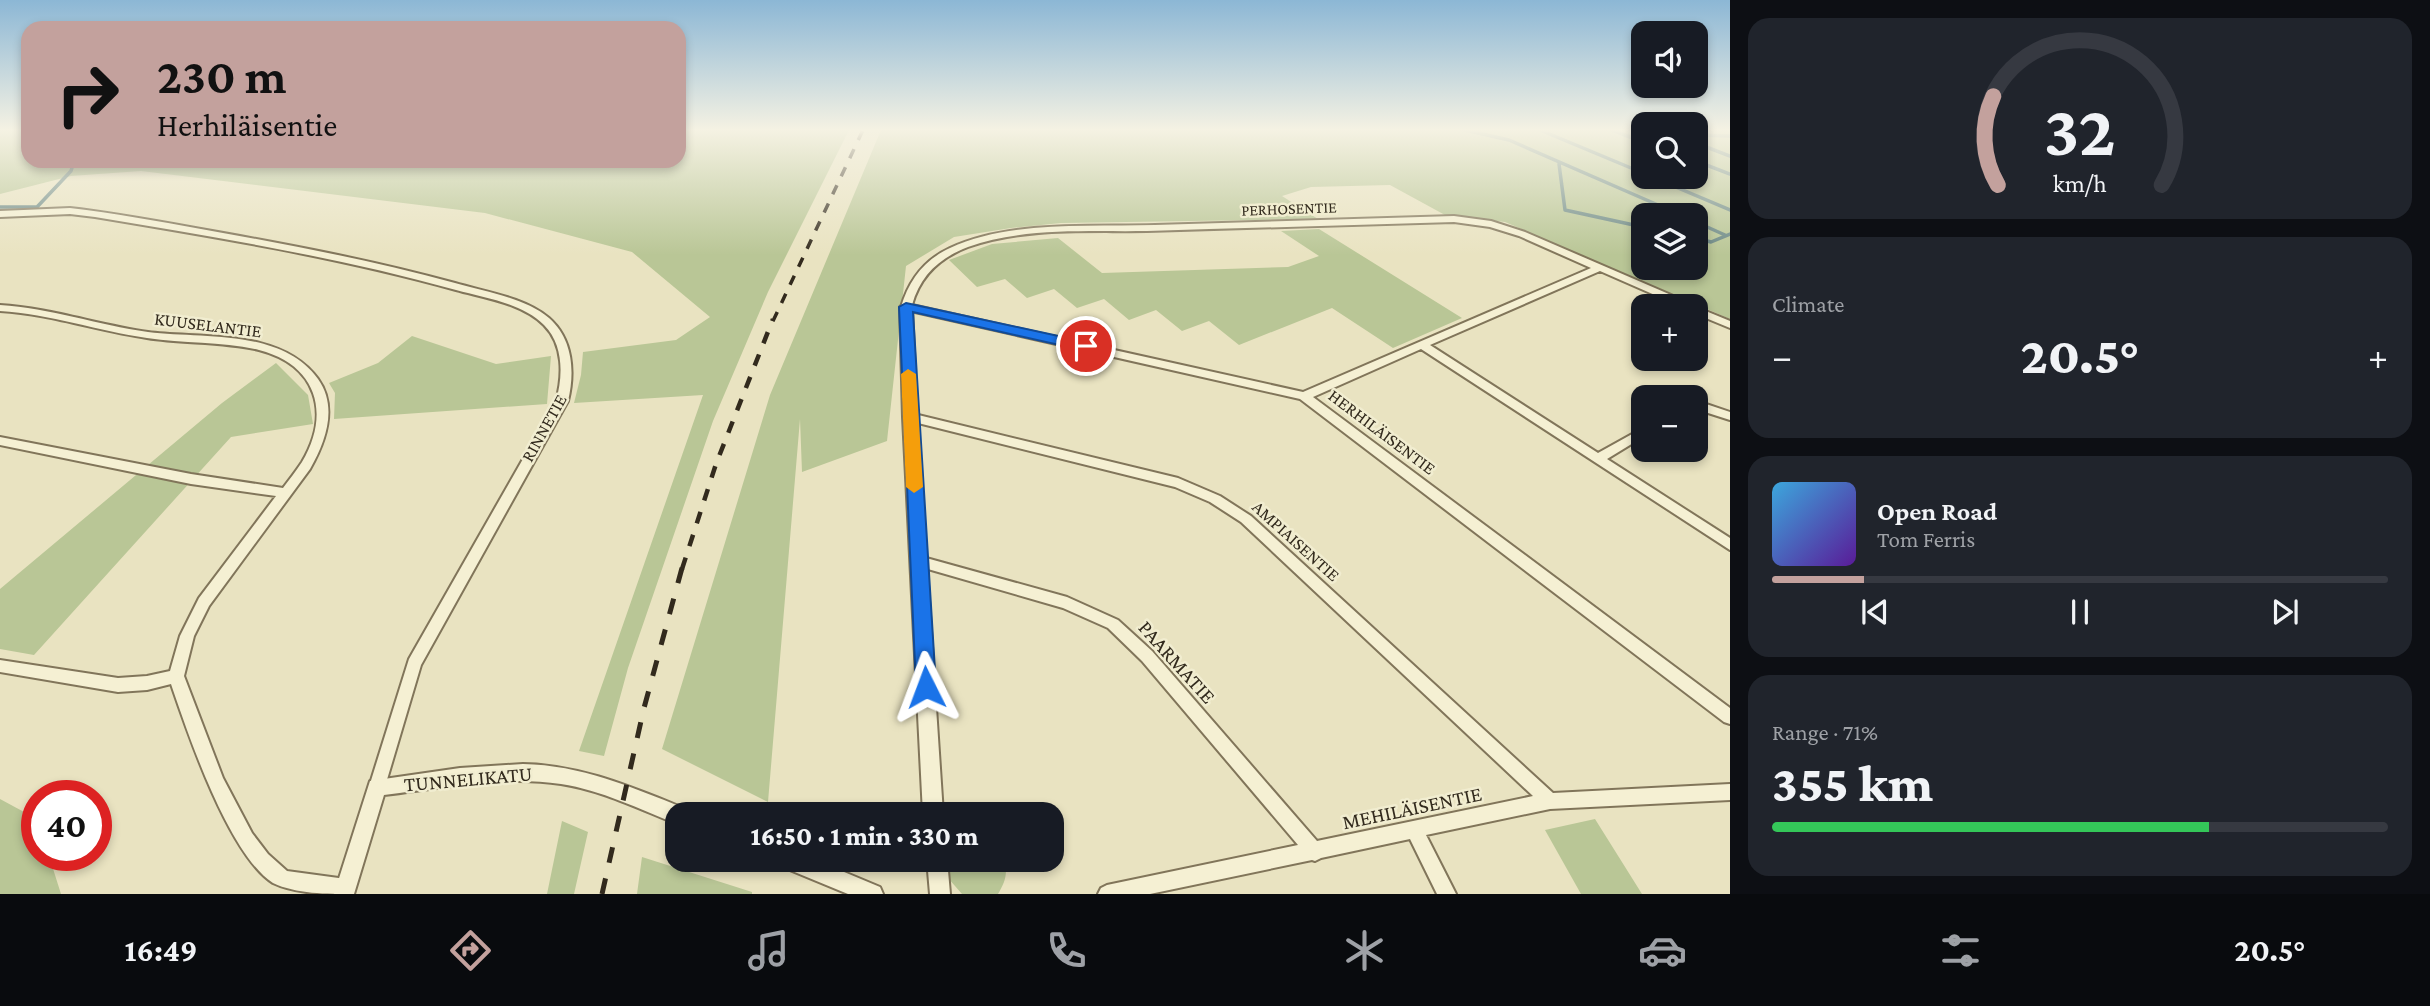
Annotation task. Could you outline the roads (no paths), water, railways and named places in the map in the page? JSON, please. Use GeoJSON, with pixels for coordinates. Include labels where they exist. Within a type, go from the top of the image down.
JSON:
{"type":"FeatureCollection","features":[{"type":"Feature","properties":{"kind":"street","name":"RINNETIE"},"geometry":{"type":"LineString","coordinates":[[0,214],[45,211],[95,214],[401,270],[522,307],[547,321],[561,341],[567,368],[567,386],[562,401],[414,664],[345,891]]}},
{"type":"Feature","properties":{"kind":"street","name":"PERHOSENTIE"},"geometry":{"type":"LineString","coordinates":[[906,307],[917,276],[938,258],[966,244],[999,237],[1040,233],[1454,219],[1491,223],[1522,234],[1660,294]]}},
{"type":"Feature","properties":{"kind":"street"},"geometry":{"type":"LineString","coordinates":[[1304,396],[1600,268]]}},
{"type":"Feature","properties":{"kind":"street"},"geometry":{"type":"LineString","coordinates":[[906,307],[932,802]]}},
{"type":"Feature","properties":{"kind":"street","name":"HERHILÄISENTIE"},"geometry":{"type":"LineString","coordinates":[[906,307],[1304,396],[1730,717]]}},
{"type":"Feature","properties":{"kind":"street","name":"KUUSELANTIE"},"geometry":{"type":"LineString","coordinates":[[0,308],[29,310],[147,335],[251,346],[275,352],[301,367],[315,381],[322,397],[323,426],[318,444],[285,494],[204,602],[187,636],[176,676]]}},
{"type":"Feature","properties":{"kind":"street"},"geometry":{"type":"LineString","coordinates":[[1708,315],[1730,325]]}},
{"type":"Feature","properties":{"kind":"street"},"geometry":{"type":"LineString","coordinates":[[1421,344],[1730,545]]}},
{"type":"Feature","properties":{"kind":"street"},"geometry":{"type":"LineString","coordinates":[[1708,409],[1730,416]]}},
{"type":"Feature","properties":{"kind":"street","name":"AMPIAISENTIE"},"geometry":{"type":"LineString","coordinates":[[910,416],[1178,483],[1215,499],[1246,519],[1550,801]]}},
{"type":"Feature","properties":{"kind":"street"},"geometry":{"type":"LineString","coordinates":[[1597,459],[1631,439]]}},
{"type":"Feature","properties":{"kind":"street"},"geometry":{"type":"LineString","coordinates":[[0,441],[191,479],[285,494]]}},
{"type":"Feature","properties":{"kind":"street","name":"PAARMATIE"},"geometry":{"type":"LineString","coordinates":[[919,561],[1067,603],[1113,624],[1147,656],[1315,852]]}},
{"type":"Feature","properties":{"kind":"street"},"geometry":{"type":"LineString","coordinates":[[0,666],[118,685],[147,683],[176,676],[196,735],[252,847],[279,877],[345,891]]}},
{"type":"Feature","properties":{"kind":"street","name":"TUNNELIKATU"},"geometry":{"type":"LineString","coordinates":[[377,787],[502,774],[545,773],[582,780],[665,811]]}},
{"type":"Feature","properties":{"kind":"street","name":"MEHILÄISENTIE"},"geometry":{"type":"LineString","coordinates":[[1107,894],[1550,801],[1727,796]]}},
{"type":"Feature","properties":{"kind":"street"},"geometry":{"type":"LineString","coordinates":[[1415,831],[1447,894]]}},
{"type":"Feature","properties":{"kind":"street"},"geometry":{"type":"LineString","coordinates":[[819,872],[873,894]]}},
{"type":"Feature","properties":{"kind":"street"},"geometry":{"type":"LineString","coordinates":[[938,872],[940,894]]}},
{"type":"Feature","properties":{"kind":"waterway"},"geometry":{"type":"LineString","coordinates":[[0,207],[37,207],[70,172]]}},
{"type":"Feature","properties":{"kind":"waterway"},"geometry":{"type":"LineString","coordinates":[[1560,172],[1565,210],[1631,224]]}},
{"type":"Feature","properties":{"kind":"waterway"},"geometry":{"type":"LineString","coordinates":[[1582,172],[1653,203]]}},
{"type":"Feature","properties":{"kind":"waterway"},"geometry":{"type":"LineString","coordinates":[[1724,172],[1730,174]]}},
{"type":"Feature","properties":{"kind":"waterway"},"geometry":{"type":"LineString","coordinates":[[1680,189],[1730,210]]}},
{"type":"Feature","properties":{"kind":"waterway"},"geometry":{"type":"LineString","coordinates":[[1708,227],[1725,235]]}},
{"type":"Feature","properties":{"kind":"waterway"},"geometry":{"type":"LineString","coordinates":[[1708,241],[1730,234]]}},
{"type":"Feature","properties":{"kind":"railway"},"geometry":{"type":"LineString","coordinates":[[773,321],[843,172]]}},
{"type":"Feature","properties":{"kind":"railway"},"geometry":{"type":"LineString","coordinates":[[682,569],[716,464],[773,319]]}},
{"type":"Feature","properties":{"kind":"railway"},"geometry":{"type":"LineString","coordinates":[[602,894],[644,708],[682,568]]}}]}
